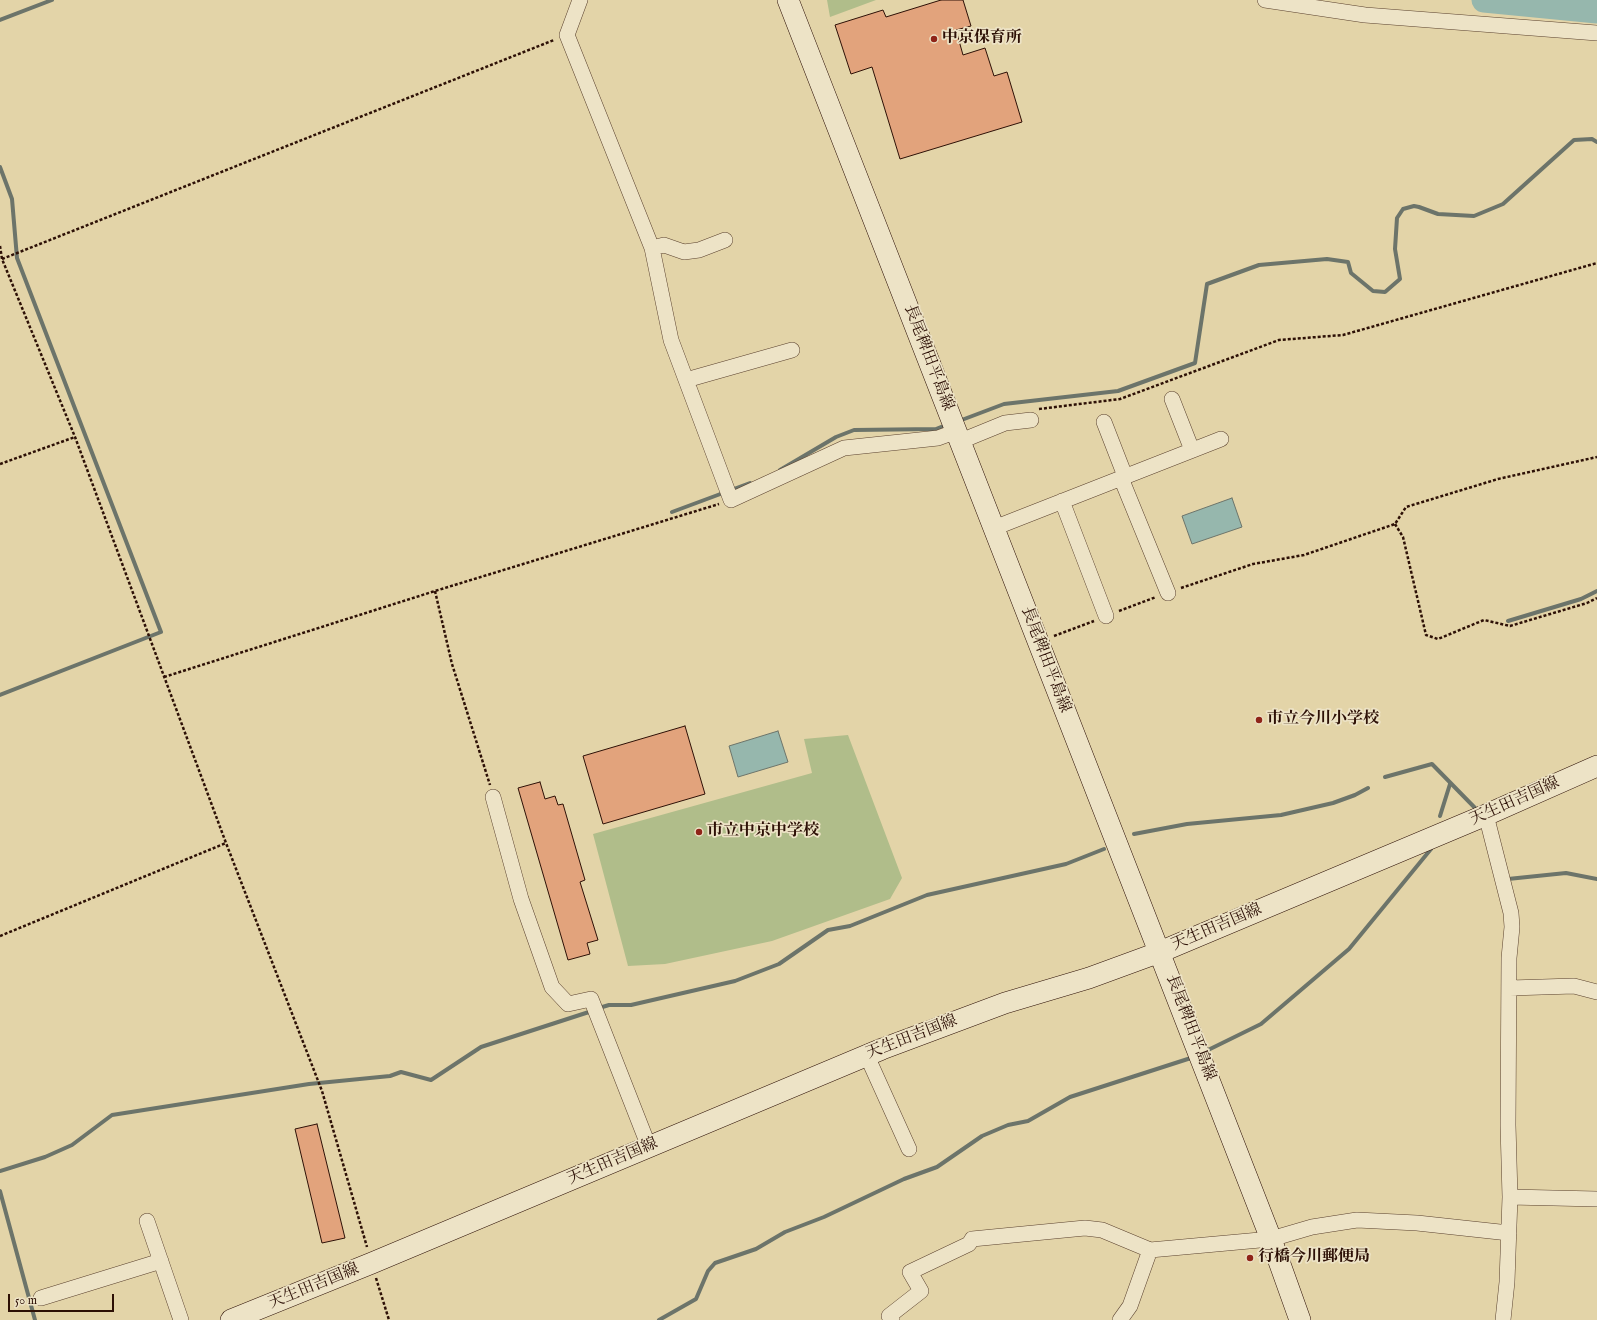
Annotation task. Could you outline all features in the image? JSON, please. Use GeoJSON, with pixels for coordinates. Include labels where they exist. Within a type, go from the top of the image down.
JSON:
{"type":"FeatureCollection","features":[{"type":"Feature","properties":{"kind":"main road","name":"長尾稗田平島線"},"geometry":{"type":"LineString","coordinates":[[788,0],[1160,952],[1271,1239],[1300,1320]]}},
{"type":"Feature","properties":{"kind":"main road","name":"天生田吉国線"},"geometry":{"type":"LineString","coordinates":[[231,1320],[372,1264],[867,1056],[1005,1003],[1089,978],[1160,952],[1486,815],[1597,766]]}},
{"type":"Feature","properties":{"kind":"street"},"geometry":{"type":"LineString","coordinates":[[580,0],[567,35],[652,248],[671,340],[731,500],[844,448],[959,436],[1033,414]]}},
{"type":"Feature","properties":{"kind":"street"},"geometry":{"type":"LineString","coordinates":[[1264,0],[1365,15],[1597,33]]}},
{"type":"Feature","properties":{"kind":"street"},"geometry":{"type":"LineString","coordinates":[[652,248],[664,246],[684,252],[699,250],[725,240]]}},
{"type":"Feature","properties":{"kind":"street"},"geometry":{"type":"LineString","coordinates":[[686,380],[792,350]]}},
{"type":"Feature","properties":{"kind":"street"},"geometry":{"type":"LineString","coordinates":[[1172,399],[1192,450]]}},
{"type":"Feature","properties":{"kind":"street"},"geometry":{"type":"LineString","coordinates":[[1104,422],[1123,477],[1168,592]]}},
{"type":"Feature","properties":{"kind":"street"},"geometry":{"type":"LineString","coordinates":[[994,528],[1221,439]]}},
{"type":"Feature","properties":{"kind":"street"},"geometry":{"type":"LineString","coordinates":[[1062,501],[1106,616]]}},
{"type":"Feature","properties":{"kind":"street"},"geometry":{"type":"LineString","coordinates":[[493,797],[521,899],[552,987],[568,1004],[591,998],[649,1147]]}},
{"type":"Feature","properties":{"kind":"street"},"geometry":{"type":"LineString","coordinates":[[1486,815],[1511,913],[1512,927],[1509,958],[1508,1125],[1510,1197],[1508,1282],[1503,1320]]}},
{"type":"Feature","properties":{"kind":"street"},"geometry":{"type":"LineString","coordinates":[[1510,988],[1574,986],[1597,992]]}},
{"type":"Feature","properties":{"kind":"street"},"geometry":{"type":"LineString","coordinates":[[867,1056],[909,1149]]}},
{"type":"Feature","properties":{"kind":"street"},"geometry":{"type":"LineString","coordinates":[[1510,1197],[1597,1199]]}},
{"type":"Feature","properties":{"kind":"street"},"geometry":{"type":"LineString","coordinates":[[892,1320],[889,1316],[920,1291],[910,1272],[969,1244],[972,1239],[1085,1228],[1102,1230],[1150,1250],[1271,1239],[1312,1227],[1357,1220],[1417,1223],[1509,1233]]}},
{"type":"Feature","properties":{"kind":"street"},"geometry":{"type":"LineString","coordinates":[[147,1221],[181,1320]]}},
{"type":"Feature","properties":{"kind":"street"},"geometry":{"type":"LineString","coordinates":[[1120,1320],[1130,1306],[1150,1250]]}},
{"type":"Feature","properties":{"kind":"street"},"geometry":{"type":"LineString","coordinates":[[41,1298],[161,1261]]}},
{"type":"Feature","properties":{"kind":"path"},"geometry":{"type":"LineString","coordinates":[[2,259],[567,35]]}},
{"type":"Feature","properties":{"kind":"path"},"geometry":{"type":"LineString","coordinates":[[0,246],[2,259],[75,436],[226,843],[322,1090],[389,1320]]}},
{"type":"Feature","properties":{"kind":"path"},"geometry":{"type":"LineString","coordinates":[[1033,414],[1120,399],[1278,340],[1344,335],[1597,263]]}},
{"type":"Feature","properties":{"kind":"path"},"geometry":{"type":"LineString","coordinates":[[0,464],[75,436]]}},
{"type":"Feature","properties":{"kind":"path"},"geometry":{"type":"LineString","coordinates":[[1038,642],[1168,592],[1253,564],[1304,555],[1395,524],[1406,507],[1498,479],[1597,457]]}},
{"type":"Feature","properties":{"kind":"path"},"geometry":{"type":"LineString","coordinates":[[164,677],[435,590],[731,500]]}},
{"type":"Feature","properties":{"kind":"path"},"geometry":{"type":"LineString","coordinates":[[1395,524],[1403,537],[1426,635],[1438,640],[1484,620],[1510,626],[1587,603],[1597,598]]}},
{"type":"Feature","properties":{"kind":"path"},"geometry":{"type":"LineString","coordinates":[[435,590],[452,664],[493,797]]}},
{"type":"Feature","properties":{"kind":"path"},"geometry":{"type":"LineString","coordinates":[[0,936],[226,843]]}},
{"type":"Feature","properties":{"kind":"green space"},"geometry":{"type":"Polygon","coordinates":[[[827,0],[876,0],[830,17],[827,0]]]}},
{"type":"Feature","properties":{"kind":"green space"},"geometry":{"type":"Polygon","coordinates":[[[848,735],[902,878],[890,899],[772,941],[665,964],[628,966],[593,834],[812,773],[804,739],[848,735]]]}},
{"type":"Feature","properties":{"kind":"water"},"geometry":{"type":"Polygon","coordinates":[[[1232,498],[1242,527],[1192,544],[1182,516],[1232,498]]]}},
{"type":"Feature","properties":{"kind":"water"},"geometry":{"type":"Polygon","coordinates":[[[778,731],[788,762],[738,777],[729,746],[778,731]]]}},
{"type":"Feature","properties":{"kind":"building"},"geometry":{"type":"Polygon","coordinates":[[[941,0],[963,0],[971,26],[956,30],[963,55],[985,48],[994,76],[1007,72],[1022,122],[900,159],[872,67],[851,74],[835,25],[883,10],[886,17],[941,0]]]}},
{"type":"Feature","properties":{"kind":"building"},"geometry":{"type":"Polygon","coordinates":[[[685,726],[705,794],[603,824],[583,756],[685,726]]]}},
{"type":"Feature","properties":{"kind":"building"},"geometry":{"type":"Polygon","coordinates":[[[540,782],[545,799],[555,796],[558,805],[563,804],[585,880],[580,882],[598,940],[587,943],[590,954],[568,960],[518,788],[540,782]]]}},
{"type":"Feature","properties":{"kind":"building"},"geometry":{"type":"Polygon","coordinates":[[[317,1124],[345,1238],[322,1243],[295,1129],[317,1124]]]}},
{"type":"Feature","properties":{"kind":"waterway"},"geometry":{"type":"LineString","coordinates":[[0,20],[52,0]]}},
{"type":"Feature","properties":{"kind":"waterway"},"geometry":{"type":"LineString","coordinates":[[1484,0],[1597,11]]}},
{"type":"Feature","properties":{"kind":"waterway"},"geometry":{"type":"LineString","coordinates":[[959,421],[1004,404],[1118,391],[1195,363],[1207,284],[1259,265],[1327,259],[1348,262],[1351,273],[1373,291],[1385,292],[1400,279],[1395,249],[1397,218],[1403,209],[1414,206],[1438,214],[1474,216],[1503,204],[1574,140],[1592,139],[1597,142]]}},
{"type":"Feature","properties":{"kind":"waterway"},"geometry":{"type":"LineString","coordinates":[[0,167],[12,199],[17,258],[161,632],[0,695]]}},
{"type":"Feature","properties":{"kind":"waterway"},"geometry":{"type":"LineString","coordinates":[[780,470],[836,437],[854,430],[936,429],[946,425]]}},
{"type":"Feature","properties":{"kind":"waterway"},"geometry":{"type":"LineString","coordinates":[[672,512],[750,483]]}},
{"type":"Feature","properties":{"kind":"waterway"},"geometry":{"type":"LineString","coordinates":[[1508,621],[1581,599],[1597,591]]}},
{"type":"Feature","properties":{"kind":"waterway"},"geometry":{"type":"LineString","coordinates":[[1385,777],[1432,764],[1478,811]]}},
{"type":"Feature","properties":{"kind":"waterway"},"geometry":{"type":"LineString","coordinates":[[1440,816],[1450,784]]}},
{"type":"Feature","properties":{"kind":"waterway"},"geometry":{"type":"LineString","coordinates":[[1134,834],[1187,824],[1281,815],[1333,803],[1355,795],[1368,788]]}},
{"type":"Feature","properties":{"kind":"waterway"},"geometry":{"type":"LineString","coordinates":[[599,1008],[609,1005],[631,1005],[735,981],[779,964],[828,930],[850,926],[927,895],[1066,864],[1104,849]]}},
{"type":"Feature","properties":{"kind":"waterway"},"geometry":{"type":"LineString","coordinates":[[1204,1052],[1261,1024],[1349,949],[1431,849]]}},
{"type":"Feature","properties":{"kind":"waterway"},"geometry":{"type":"LineString","coordinates":[[1508,879],[1566,873],[1597,879]]}},
{"type":"Feature","properties":{"kind":"waterway"},"geometry":{"type":"LineString","coordinates":[[0,1171],[45,1157],[72,1145],[112,1115],[309,1084],[390,1076],[401,1072],[431,1080],[481,1047],[592,1011]]}},
{"type":"Feature","properties":{"kind":"waterway"},"geometry":{"type":"LineString","coordinates":[[659,1320],[696,1299],[708,1271],[715,1263],[756,1249],[785,1232],[824,1217],[904,1179],[937,1167],[982,1136],[1008,1125],[1028,1121],[1070,1097],[1194,1057]]}},
{"type":"Feature","properties":{"kind":"waterway"},"geometry":{"type":"LineString","coordinates":[[0,1191],[35,1320]]}},
{"type":"Feature","properties":{"kind":"place","name":"中京保育所"},"geometry":{"type":"Point","coordinates":[934,39]}},
{"type":"Feature","properties":{"kind":"place","name":"市立今川小学校"},"geometry":{"type":"Point","coordinates":[1259,720]}},
{"type":"Feature","properties":{"kind":"place","name":"市立中京中学校"},"geometry":{"type":"Point","coordinates":[699,832]}},
{"type":"Feature","properties":{"kind":"place","name":"行橋今川郵便局"},"geometry":{"type":"Point","coordinates":[1250,1258]}}]}
